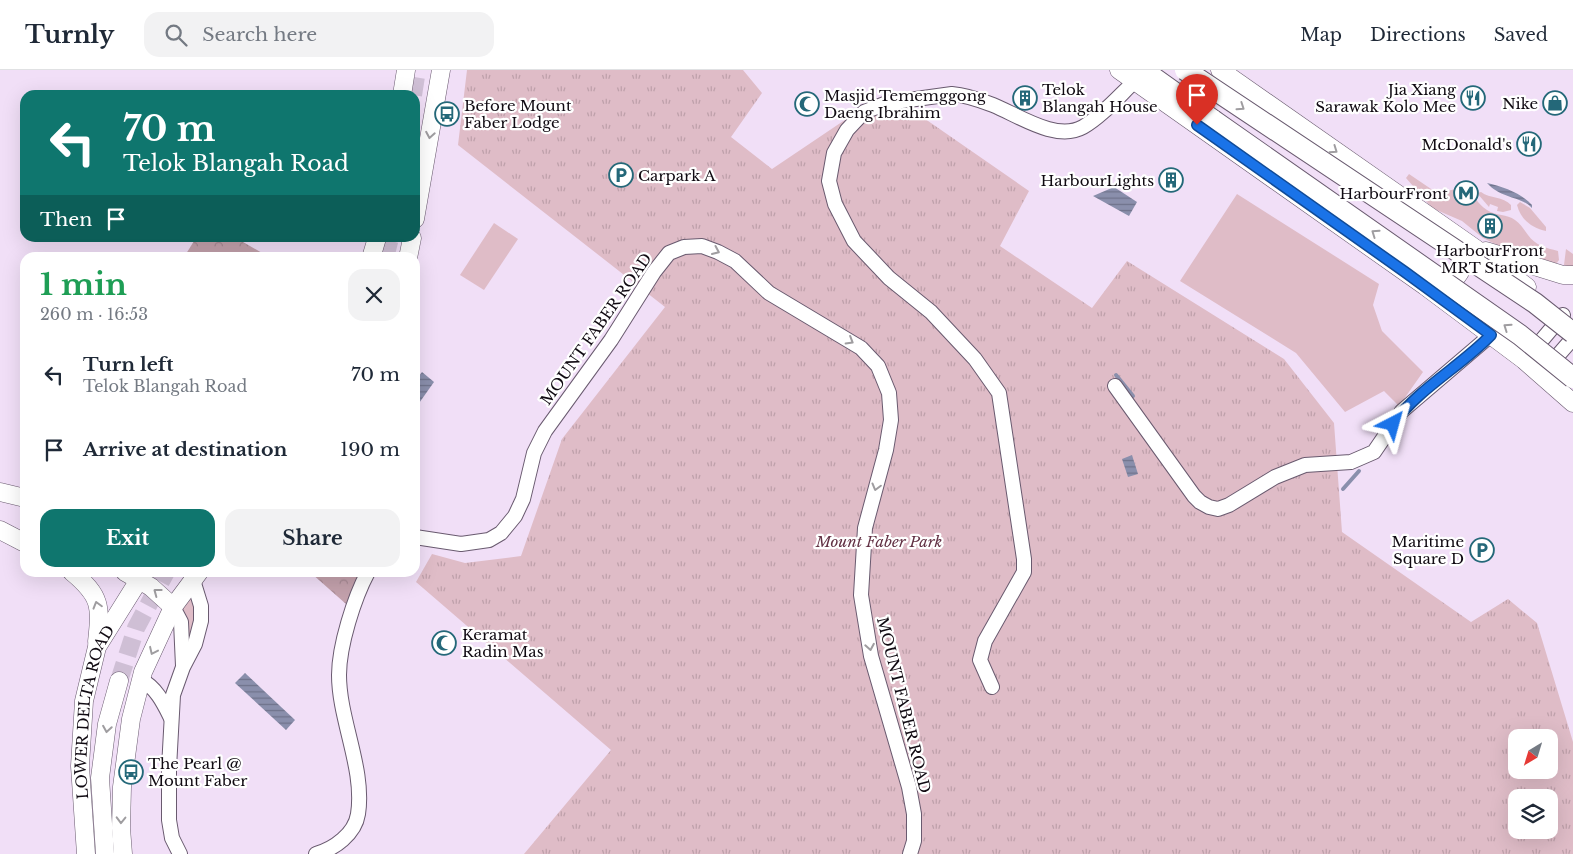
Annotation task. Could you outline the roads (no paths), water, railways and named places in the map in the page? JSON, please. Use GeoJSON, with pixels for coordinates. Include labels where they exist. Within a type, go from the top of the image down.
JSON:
{"type":"FeatureCollection","features":[{"type":"Feature","properties":{"kind":"highway"},"geometry":{"type":"LineString","coordinates":[[1185,70],[1535,303],[1573,333]]}},
{"type":"Feature","properties":{"kind":"highway"},"geometry":{"type":"LineString","coordinates":[[1139,76],[1520,335],[1573,378]]}},
{"type":"Feature","properties":{"kind":"main road"},"geometry":{"type":"LineString","coordinates":[[403,90],[406,70]]}},
{"type":"Feature","properties":{"kind":"main road"},"geometry":{"type":"LineString","coordinates":[[420,190],[441,70]]}},
{"type":"Feature","properties":{"kind":"main road"},"geometry":{"type":"LineString","coordinates":[[1119,70],[1139,76],[1491,335],[1541,374],[1573,403]]}},
{"type":"Feature","properties":{"kind":"main road"},"geometry":{"type":"LineString","coordinates":[[1220,70],[1461,238],[1568,319]]}},
{"type":"Feature","properties":{"kind":"main road"},"geometry":{"type":"LineString","coordinates":[[1425,286],[1444,288],[1457,275],[1465,260],[1461,238]]}},
{"type":"Feature","properties":{"kind":"main road"},"geometry":{"type":"LineString","coordinates":[[1476,249],[1563,275],[1573,276]]}},
{"type":"Feature","properties":{"kind":"main road"},"geometry":{"type":"LineString","coordinates":[[0,492],[20,497]]}},
{"type":"Feature","properties":{"kind":"main road"},"geometry":{"type":"LineString","coordinates":[[0,530],[20,535]]}},
{"type":"Feature","properties":{"kind":"main road"},"geometry":{"type":"LineString","coordinates":[[0,530],[20,540]]}},
{"type":"Feature","properties":{"kind":"main road"},"geometry":{"type":"LineString","coordinates":[[77,577],[92,591],[98,602],[100,610],[97,647]]}},
{"type":"Feature","properties":{"kind":"main road","name":"LOWER DELTA ROAD"},"geometry":{"type":"LineString","coordinates":[[86,854],[80,766],[84,701],[97,647],[135,577]]}},
{"type":"Feature","properties":{"kind":"main road"},"geometry":{"type":"LineString","coordinates":[[139,577],[174,607]]}},
{"type":"Feature","properties":{"kind":"main road"},"geometry":{"type":"LineString","coordinates":[[123,854],[121,828],[122,786],[131,719],[143,672],[174,607],[191,577]]}},
{"type":"Feature","properties":{"kind":"main road"},"geometry":{"type":"LineString","coordinates":[[105,854],[100,778],[108,724],[119,681]]}},
{"type":"Feature","properties":{"kind":"street"},"geometry":{"type":"LineString","coordinates":[[992,687],[980,660],[986,641],[1024,572],[1024,559],[999,393],[974,359],[931,312],[889,278],[854,241],[835,204],[829,181],[834,153],[847,130],[864,112],[887,103],[952,94],[963,95],[993,105],[1026,122],[1071,132],[1084,127],[1139,76]]}},
{"type":"Feature","properties":{"kind":"street","name":"MOUNT FABER ROAD"},"geometry":{"type":"LineString","coordinates":[[420,538],[461,544],[477,542],[489,540],[508,525],[515,516],[523,499],[534,454],[545,431],[611,340],[654,272],[669,253],[684,247],[702,246],[735,261],[769,293],[861,348],[878,366],[888,393],[890,420],[886,450],[865,528],[861,595],[871,656],[911,796],[914,814],[914,841],[910,854]]}},
{"type":"Feature","properties":{"kind":"street"},"geometry":{"type":"LineString","coordinates":[[1524,360],[1568,319]]}},
{"type":"Feature","properties":{"kind":"street"},"geometry":{"type":"LineString","coordinates":[[1115,386],[1194,496],[1209,507],[1218,509],[1229,505],[1275,477],[1298,468],[1318,463],[1351,462],[1374,452],[1402,411],[1491,335]]}},
{"type":"Feature","properties":{"kind":"street"},"geometry":{"type":"LineString","coordinates":[[1541,374],[1573,338]]}},
{"type":"Feature","properties":{"kind":"street"},"geometry":{"type":"LineString","coordinates":[[180,854],[172,838],[169,820],[171,718],[173,695],[183,667],[195,644],[200,621],[201,606],[193,577]]}},
{"type":"Feature","properties":{"kind":"street"},"geometry":{"type":"LineString","coordinates":[[316,854],[327,851],[343,840],[353,828],[358,815],[358,781],[340,691],[339,674],[341,650],[358,594],[366,577]]}},
{"type":"Feature","properties":{"kind":"street"},"geometry":{"type":"LineString","coordinates":[[174,607],[181,622],[183,667]]}},
{"type":"Feature","properties":{"kind":"street"},"geometry":{"type":"LineString","coordinates":[[141,680],[156,693],[171,718]]}},
{"type":"Feature","properties":{"kind":"water"},"geometry":{"type":"Polygon","coordinates":[[[1487,183],[1517,194],[1528,201],[1532,208],[1522,201],[1498,192],[1487,183]]]}},
{"type":"Feature","properties":{"kind":"water"},"geometry":{"type":"Polygon","coordinates":[[[1114,187],[1137,202],[1129,216],[1093,196],[1114,187]]]}},
{"type":"Feature","properties":{"kind":"water"},"geometry":{"type":"Polygon","coordinates":[[[422,372],[434,382],[420,402],[420,375],[422,372]]]}},
{"type":"Feature","properties":{"kind":"water"},"geometry":{"type":"Polygon","coordinates":[[[1132,455],[1138,474],[1128,477],[1122,459],[1132,455]]]}},
{"type":"Feature","properties":{"kind":"water"},"geometry":{"type":"Polygon","coordinates":[[[245,673],[295,720],[286,730],[235,683],[245,673]]]}},
{"type":"Feature","properties":{"kind":"waterway"},"geometry":{"type":"LineString","coordinates":[[1116,375],[1133,396]]}},
{"type":"Feature","properties":{"kind":"waterway"},"geometry":{"type":"LineString","coordinates":[[1343,489],[1359,471]]}},
{"type":"Feature","properties":{"kind":"tunnel"},"geometry":{"type":"LineString","coordinates":[[414,90],[417,70]]}},
{"type":"Feature","properties":{"kind":"tunnel"},"geometry":{"type":"LineString","coordinates":[[386,252],[389,242]]}},
{"type":"Feature","properties":{"kind":"tunnel"},"geometry":{"type":"LineString","coordinates":[[119,681],[136,628],[163,577]]}},
{"type":"Feature","properties":{"kind":"place","name":"Telok Blangah House"},"geometry":{"type":"Point","coordinates":[1025,98]}},
{"type":"Feature","properties":{"kind":"place","name":"Jia Xiang Sarawak Kolo Mee"},"geometry":{"type":"Point","coordinates":[1473,98]}},
{"type":"Feature","properties":{"kind":"place","name":"Nike"},"geometry":{"type":"Point","coordinates":[1555,103]}},
{"type":"Feature","properties":{"kind":"place","name":"Masjid Tememggong Daeng Ibrahim"},"geometry":{"type":"Point","coordinates":[807,104]}},
{"type":"Feature","properties":{"kind":"place","name":"Before Mount Faber Lodge"},"geometry":{"type":"Point","coordinates":[447,114]}},
{"type":"Feature","properties":{"kind":"place","name":"McDonald's"},"geometry":{"type":"Point","coordinates":[1529,144]}},
{"type":"Feature","properties":{"kind":"place","name":"Carpark A"},"geometry":{"type":"Point","coordinates":[621,175]}},
{"type":"Feature","properties":{"kind":"place","name":"HarbourLights"},"geometry":{"type":"Point","coordinates":[1171,180]}},
{"type":"Feature","properties":{"kind":"place","name":"HarbourFront"},"geometry":{"type":"Point","coordinates":[1466,193]}},
{"type":"Feature","properties":{"kind":"place","name":"HarbourFront MRT Station"},"geometry":{"type":"Point","coordinates":[1490,226]}},
{"type":"Feature","properties":{"kind":"place","name":"Maritime Square D"},"geometry":{"type":"Point","coordinates":[1482,550]}},
{"type":"Feature","properties":{"kind":"place","name":"Keramat Radin Mas"},"geometry":{"type":"Point","coordinates":[444,643]}},
{"type":"Feature","properties":{"kind":"place","name":"The Pearl @ Mount Faber"},"geometry":{"type":"Point","coordinates":[131,772]}},
{"type":"Feature","properties":{"kind":"park label","name":"Mount Faber Park"},"geometry":{"type":"Point","coordinates":[879,541]}}]}
